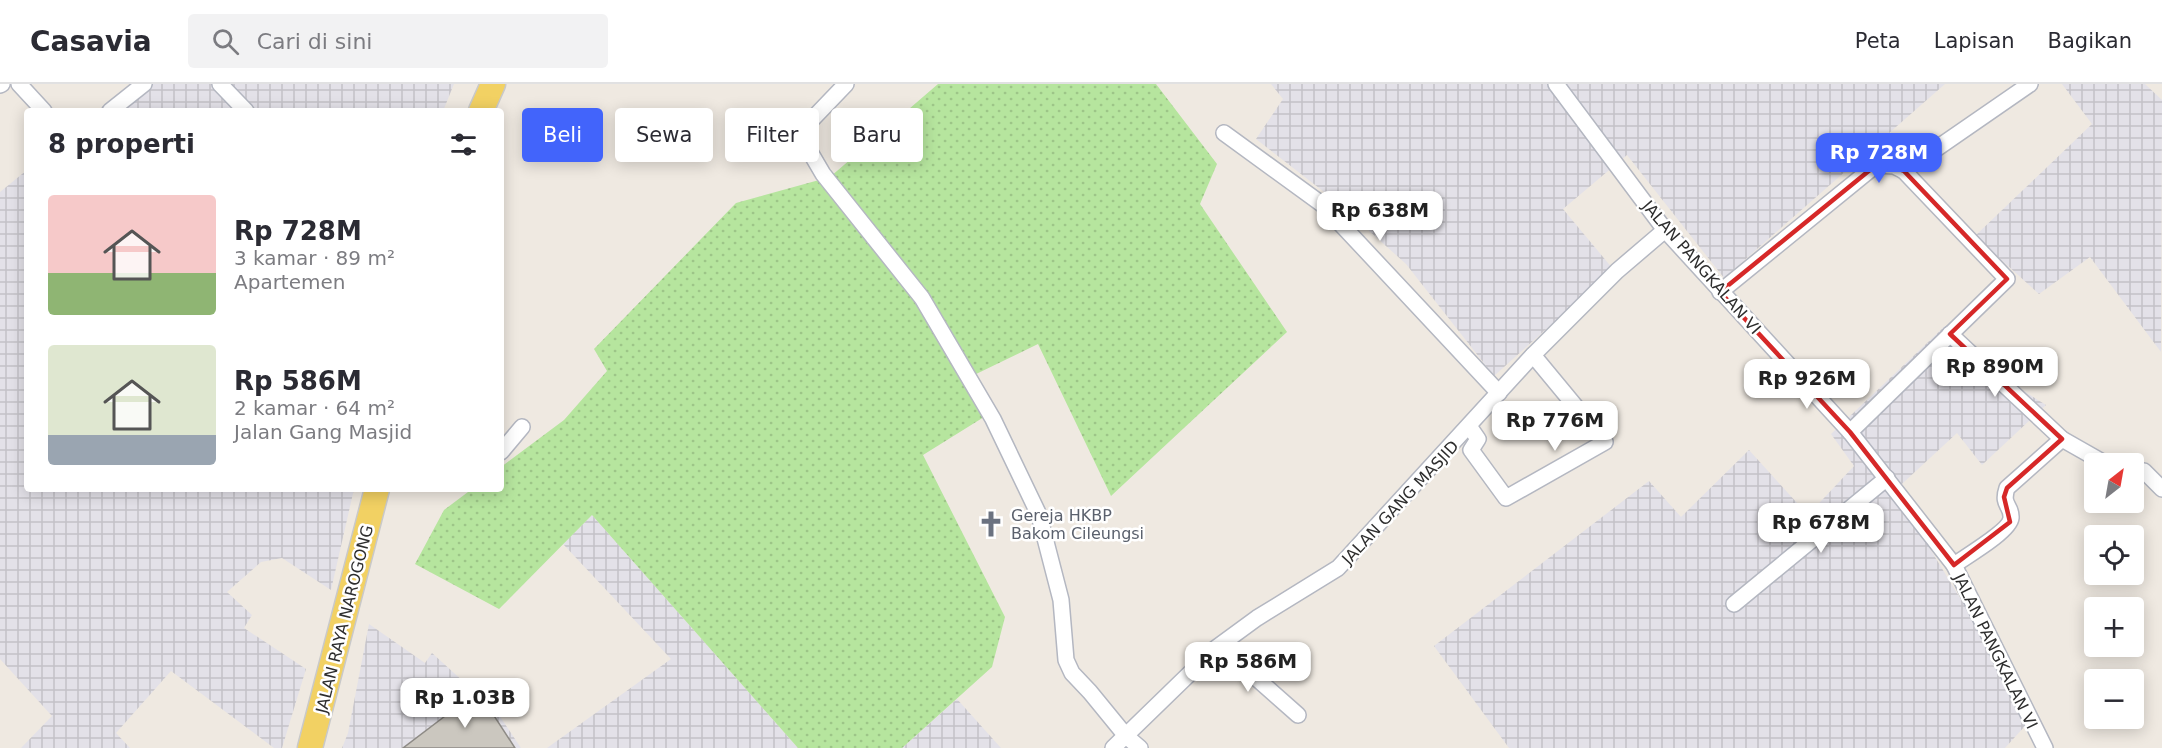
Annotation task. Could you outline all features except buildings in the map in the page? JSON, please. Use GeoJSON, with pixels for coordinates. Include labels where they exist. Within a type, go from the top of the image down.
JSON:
{"type":"FeatureCollection","features":[{"type":"Feature","properties":{"kind":"main road"},"geometry":{"type":"LineString","coordinates":[[483,108],[493,84]]}},
{"type":"Feature","properties":{"kind":"main road","name":"JALAN RAYA NAROGONG"},"geometry":{"type":"LineString","coordinates":[[310,748],[375,492]]}},
{"type":"Feature","properties":{"kind":"street"},"geometry":{"type":"LineString","coordinates":[[19,84],[41,108]]}},
{"type":"Feature","properties":{"kind":"street"},"geometry":{"type":"LineString","coordinates":[[114,108],[144,84]]}},
{"type":"Feature","properties":{"kind":"street"},"geometry":{"type":"LineString","coordinates":[[220,84],[243,108]]}},
{"type":"Feature","properties":{"kind":"street"},"geometry":{"type":"LineString","coordinates":[[846,84],[799,134],[823,174],[922,298],[993,419],[1039,515],[1061,600],[1066,660],[1072,673],[1126,736],[1140,748]]}},
{"type":"Feature","properties":{"kind":"street","name":"JALAN PANGKALAN VI"},"geometry":{"type":"LineString","coordinates":[[1556,84],[1665,230],[1850,432],[1954,565],[2045,748]]}},
{"type":"Feature","properties":{"kind":"street"},"geometry":{"type":"LineString","coordinates":[[1904,171],[2031,84]]}},
{"type":"Feature","properties":{"kind":"street"},"geometry":{"type":"LineString","coordinates":[[1224,133],[1323,205],[1499,393]]}},
{"type":"Feature","properties":{"kind":"street"},"geometry":{"type":"LineString","coordinates":[[1720,292],[1876,165],[1894,165],[1904,171],[2007,279],[1850,432]]}},
{"type":"Feature","properties":{"kind":"street","name":"JALAN GANG MASJID"},"geometry":{"type":"LineString","coordinates":[[1113,748],[1220,646],[1257,618],[1338,568],[1533,355],[1617,271],[1665,230]]}},
{"type":"Feature","properties":{"kind":"street"},"geometry":{"type":"LineString","coordinates":[[1950,334],[2062,439],[2087,453]]}},
{"type":"Feature","properties":{"kind":"street"},"geometry":{"type":"LineString","coordinates":[[1469,426],[1478,439],[1471,450],[1506,498],[1605,442],[1533,355]]}},
{"type":"Feature","properties":{"kind":"street"},"geometry":{"type":"LineString","coordinates":[[504,448],[522,427]]}},
{"type":"Feature","properties":{"kind":"street"},"geometry":{"type":"LineString","coordinates":[[1954,565],[2003,531],[2011,517],[2004,497],[2007,488],[2062,439]]}},
{"type":"Feature","properties":{"kind":"street"},"geometry":{"type":"LineString","coordinates":[[2144,471],[2162,489]]}},
{"type":"Feature","properties":{"kind":"street"},"geometry":{"type":"LineString","coordinates":[[1734,604],[1887,478]]}},
{"type":"Feature","properties":{"kind":"street"},"geometry":{"type":"LineString","coordinates":[[1220,646],[1298,715]]}},
{"type":"Feature","properties":{"kind":"highlighted area"},"geometry":{"type":"Polygon","coordinates":[[[1886,164],[1904,171],[2007,279],[1950,334],[2062,439],[2007,488],[2004,497],[2010,522],[1954,565],[1850,432],[1720,292],[1876,165],[1886,164]]]}},
{"type":"Feature","properties":{"kind":"shaded area"},"geometry":{"type":"Polygon","coordinates":[[[134,84],[454,84],[444,108],[104,108],[134,84]]]}},
{"type":"Feature","properties":{"kind":"shaded area"},"geometry":{"type":"Polygon","coordinates":[[[1271,84],[1945,84],[1724,278],[1627,155],[1563,209],[1613,269],[1494,376],[1406,264],[1337,202],[1256,139],[1283,99],[1271,84]]]}},
{"type":"Feature","properties":{"kind":"shaded area"},"geometry":{"type":"Polygon","coordinates":[[[2062,84],[2145,84],[2162,100],[2161,352],[2090,257],[2039,294],[1975,236],[2092,124],[2062,84]]]}},
{"type":"Feature","properties":{"kind":"shaded area"},"geometry":{"type":"Polygon","coordinates":[[[24,172],[24,492],[353,492],[331,590],[282,558],[261,562],[227,592],[252,615],[244,628],[306,669],[282,748],[274,748],[171,671],[116,733],[130,748],[21,748],[52,716],[0,659],[0,192],[24,172]]]}},
{"type":"Feature","properties":{"kind":"shaded area"},"geometry":{"type":"Polygon","coordinates":[[[1945,326],[2000,376],[2046,405],[1982,465],[1957,433],[1890,495],[1924,539],[2001,665],[2025,726],[2005,748],[1509,748],[1434,646],[1649,481],[1681,517],[1749,450],[1808,515],[1854,466],[1831,434],[1945,326]]]}},
{"type":"Feature","properties":{"kind":"shaded area"},"geometry":{"type":"Polygon","coordinates":[[[592,515],[798,748],[547,748],[671,659],[563,544],[592,515]]]}},
{"type":"Feature","properties":{"kind":"shaded area"},"geometry":{"type":"Polygon","coordinates":[[[369,624],[425,663],[432,653],[497,712],[521,748],[342,748],[348,733],[369,624]]]}},
{"type":"Feature","properties":{"kind":"shaded area"},"geometry":{"type":"Polygon","coordinates":[[[957,699],[1001,748],[902,748],[957,699]]]}},
{"type":"Feature","properties":{"kind":"green space"},"geometry":{"type":"Polygon","coordinates":[[[938,84],[1156,84],[1217,164],[1200,204],[1287,332],[1111,496],[1038,344],[972,376],[984,417],[923,455],[1005,617],[992,667],[902,748],[798,748],[592,515],[499,609],[415,564],[444,510],[468,492],[504,492],[504,465],[564,420],[607,371],[594,349],[736,203],[830,177],[847,162],[923,162],[923,108],[910,108],[938,84]]]}},
{"type":"Feature","properties":{"kind":"place","name":"Gereja HKBP Bakom Cileungsi"},"geometry":{"type":"Point","coordinates":[991,524]}}]}
